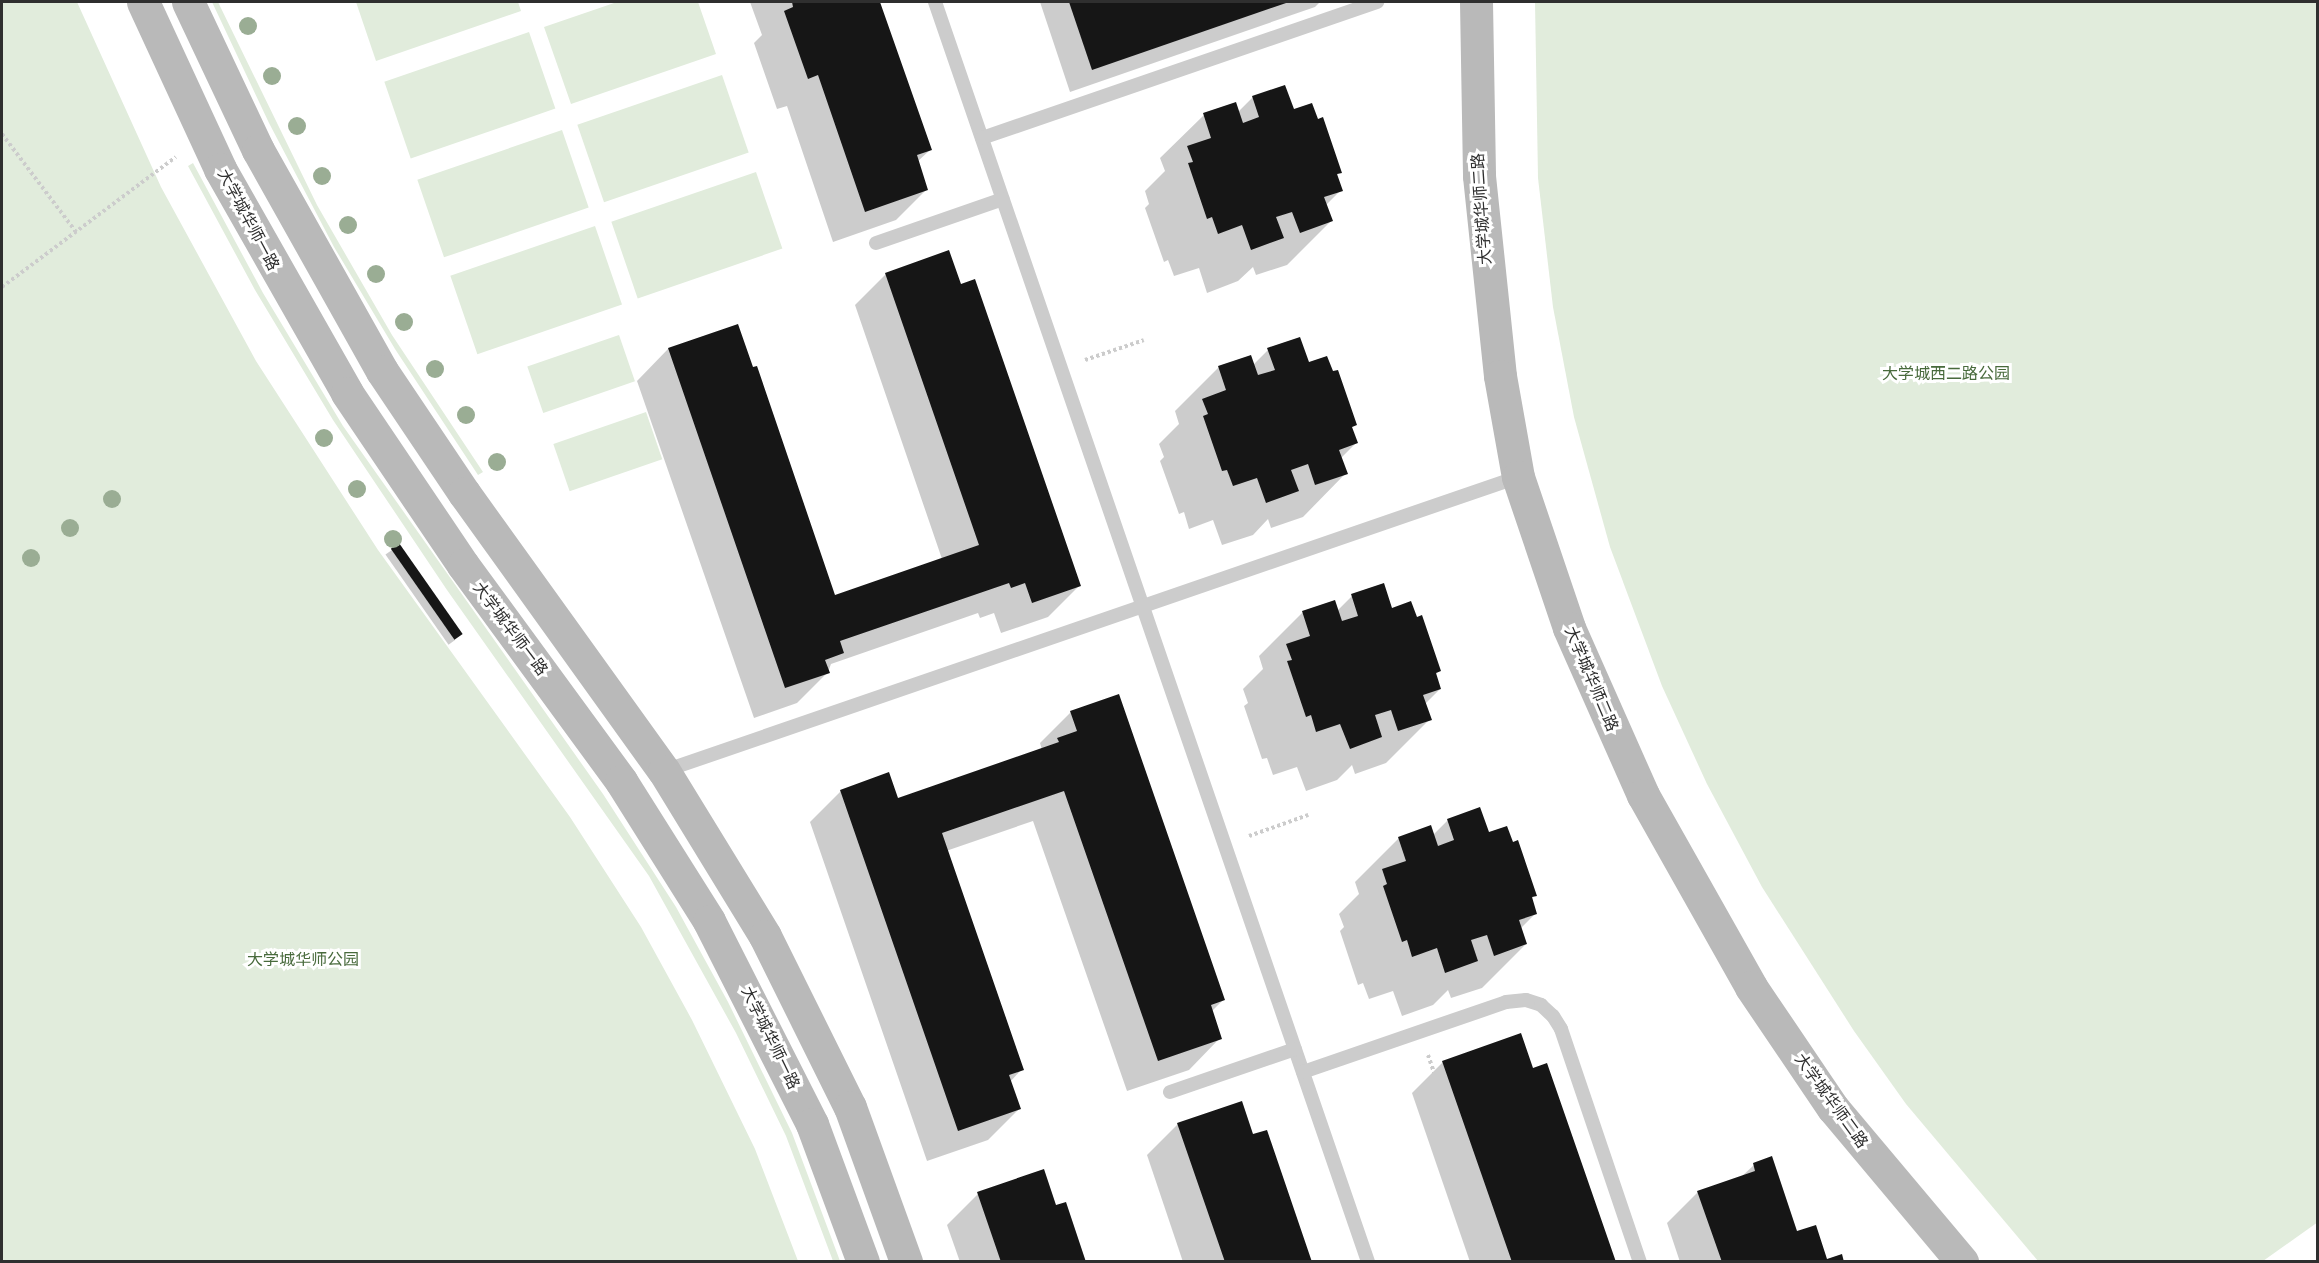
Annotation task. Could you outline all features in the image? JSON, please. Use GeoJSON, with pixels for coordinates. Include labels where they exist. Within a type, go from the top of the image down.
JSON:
{"type":"FeatureCollection","features":[{"type":"Feature","properties":{"kind":"street","name":"大学城华师一路"},"geometry":{"type":"LineString","coordinates":[[143,2],[220,169],[346,393],[463,565],[621,781],[708,921],[812,1124],[863,1262]]}},
{"type":"Feature","properties":{"kind":"street"},"geometry":{"type":"LineString","coordinates":[[188,2],[258,150],[382,371],[471,502],[664,771],[730,875],[804,1011],[874,1164],[906,1262]]}},
{"type":"Feature","properties":{"kind":"street","name":"大学城华师二路"},"geometry":{"type":"LineString","coordinates":[[1476,2],[1483,234],[1500,376],[1518,477],[1566,619],[1616,739],[1697,897],[1751,987],[1833,1108],[1962,1262]]}},
{"type":"Feature","properties":{"kind":"lane"},"geometry":{"type":"LineString","coordinates":[[935,2],[1368,1262]]}},
{"type":"Feature","properties":{"kind":"lane"},"geometry":{"type":"LineString","coordinates":[[982,138],[1377,2]]}},
{"type":"Feature","properties":{"kind":"lane"},"geometry":{"type":"LineString","coordinates":[[876,243],[1003,199]]}},
{"type":"Feature","properties":{"kind":"lane"},"geometry":{"type":"LineString","coordinates":[[664,771],[1518,477]]}},
{"type":"Feature","properties":{"kind":"lane"},"geometry":{"type":"LineString","coordinates":[[1303,1072],[1516,1000],[1534,1002],[1548,1010],[1560,1029],[1640,1262]]}},
{"type":"Feature","properties":{"kind":"lane"},"geometry":{"type":"LineString","coordinates":[[1170,1092],[1295,1048]]}},
{"type":"Feature","properties":{"kind":"path"},"geometry":{"type":"LineString","coordinates":[[2,134],[76,232]]}},
{"type":"Feature","properties":{"kind":"path"},"geometry":{"type":"LineString","coordinates":[[2,286],[176,158]]}},
{"type":"Feature","properties":{"kind":"path"},"geometry":{"type":"LineString","coordinates":[[1062,368],[1144,340]]}},
{"type":"Feature","properties":{"kind":"path"},"geometry":{"type":"LineString","coordinates":[[1225,844],[1308,815]]}},
{"type":"Feature","properties":{"kind":"path"},"geometry":{"type":"LineString","coordinates":[[1420,1032],[1499,1262]]}},
{"type":"Feature","properties":{"kind":"green space","name":"大学城华师公园"},"geometry":{"type":"Polygon","coordinates":[[[2,2],[77,2],[161,187],[256,361],[378,550],[570,817],[641,927],[692,1020],[755,1149],[798,1261],[2,1261],[2,2]]]}},
{"type":"Feature","properties":{"kind":"green space"},"geometry":{"type":"Polygon","coordinates":[[[212,2],[218,2],[317,205],[392,335],[483,472],[478,475],[395,349],[334,247],[269,123],[212,2]]]}},
{"type":"Feature","properties":{"kind":"green space"},"geometry":{"type":"Polygon","coordinates":[[[356,2],[518,2],[521,11],[376,61],[356,2]]]}},
{"type":"Feature","properties":{"kind":"green space"},"geometry":{"type":"Polygon","coordinates":[[[617,2],[698,2],[716,54],[571,104],[544,27],[617,2]]]}},
{"type":"Feature","properties":{"kind":"green space","name":"大学城西二路公园"},"geometry":{"type":"Polygon","coordinates":[[[1535,2],[2317,2],[2318,1222],[2263,1261],[2038,1261],[1906,1104],[1854,1031],[1762,887],[1707,784],[1662,686],[1610,547],[1574,417],[1553,307],[1538,178],[1535,2]]]}},
{"type":"Feature","properties":{"kind":"green space"},"geometry":{"type":"Polygon","coordinates":[[[529,32],[555,109],[411,158],[384,82],[529,32]]]}},
{"type":"Feature","properties":{"kind":"green space"},"geometry":{"type":"Polygon","coordinates":[[[722,75],[749,153],[604,202],[577,125],[722,75]]]}},
{"type":"Feature","properties":{"kind":"green space"},"geometry":{"type":"Polygon","coordinates":[[[562,130],[589,208],[444,257],[417,180],[562,130]]]}},
{"type":"Feature","properties":{"kind":"green space"},"geometry":{"type":"Polygon","coordinates":[[[193,163],[263,293],[343,426],[603,794],[676,907],[728,1002],[792,1133],[840,1261],[833,1261],[786,1136],[736,1033],[649,876],[447,590],[333,420],[255,290],[188,166],[193,163]]]}},
{"type":"Feature","properties":{"kind":"green space"},"geometry":{"type":"Polygon","coordinates":[[[756,172],[782,249],[638,298],[611,222],[756,172]]]}},
{"type":"Feature","properties":{"kind":"green space"},"geometry":{"type":"Polygon","coordinates":[[[595,226],[622,304],[477,354],[450,276],[595,226]]]}},
{"type":"Feature","properties":{"kind":"green space"},"geometry":{"type":"Polygon","coordinates":[[[619,335],[635,381],[543,413],[527,367],[619,335]]]}},
{"type":"Feature","properties":{"kind":"green space"},"geometry":{"type":"Polygon","coordinates":[[[646,412],[662,459],[570,491],[553,444],[646,412]]]}},
{"type":"Feature","properties":{"kind":"building"},"geometry":{"type":"Polygon","coordinates":[[[792,2],[880,2],[932,150],[917,155],[928,190],[865,212],[818,75],[808,79],[784,11],[793,7],[792,2]]]}},
{"type":"Feature","properties":{"kind":"building"},"geometry":{"type":"Polygon","coordinates":[[[1069,2],[1289,2],[1092,70],[1069,2]]]}},
{"type":"Feature","properties":{"kind":"building"},"geometry":{"type":"Polygon","coordinates":[[[1285,85],[1294,109],[1312,103],[1318,119],[1323,117],[1342,173],[1337,174],[1343,191],[1324,197],[1333,221],[1300,233],[1292,212],[1276,217],[1284,238],[1251,250],[1242,225],[1218,234],[1212,217],[1207,219],[1188,163],[1193,162],[1187,146],[1211,138],[1203,113],[1236,102],[1243,123],[1259,117],[1252,96],[1285,85]]]}},
{"type":"Feature","properties":{"kind":"building"},"geometry":{"type":"Polygon","coordinates":[[[949,250],[961,284],[975,279],[1081,586],[1032,603],[1025,583],[1011,588],[1009,583],[840,641],[844,653],[825,660],[830,673],[785,688],[668,348],[738,324],[753,367],[757,366],[835,595],[979,545],[885,273],[949,250]]]}},
{"type":"Feature","properties":{"kind":"building"},"geometry":{"type":"Polygon","coordinates":[[[1300,337],[1309,362],[1327,356],[1333,371],[1338,370],[1357,425],[1352,427],[1358,443],[1339,450],[1348,474],[1315,485],[1308,464],[1291,470],[1299,491],[1266,503],[1257,478],[1233,486],[1227,470],[1222,471],[1203,416],[1208,414],[1202,399],[1226,390],[1218,366],[1251,355],[1258,375],[1275,370],[1267,348],[1300,337]]]}},
{"type":"Feature","properties":{"kind":"building"},"geometry":{"type":"Polygon","coordinates":[[[399,543],[463,634],[454,640],[391,549],[399,543]]]}},
{"type":"Feature","properties":{"kind":"building"},"geometry":{"type":"Polygon","coordinates":[[[1384,583],[1392,608],[1411,601],[1417,617],[1422,615],[1441,671],[1436,673],[1441,689],[1423,695],[1432,720],[1398,731],[1391,710],[1375,715],[1382,737],[1350,749],[1340,724],[1316,732],[1311,715],[1306,717],[1287,661],[1292,660],[1286,644],[1310,636],[1302,611],[1335,600],[1342,621],[1358,616],[1351,594],[1384,583]]]}},
{"type":"Feature","properties":{"kind":"building"},"geometry":{"type":"Polygon","coordinates":[[[1119,694],[1225,1000],[1211,1005],[1222,1039],[1158,1061],[1064,791],[942,833],[1024,1070],[1009,1075],[1021,1109],[958,1131],[840,790],[889,772],[898,798],[1059,742],[1057,738],[1077,731],[1070,711],[1119,694]]]}},
{"type":"Feature","properties":{"kind":"building"},"geometry":{"type":"Polygon","coordinates":[[[1480,807],[1489,832],[1507,826],[1513,842],[1518,840],[1537,896],[1532,897],[1537,914],[1519,920],[1527,944],[1494,956],[1487,935],[1471,940],[1478,961],[1445,973],[1437,948],[1412,957],[1407,940],[1402,942],[1383,886],[1387,884],[1382,869],[1406,861],[1398,837],[1431,825],[1438,846],[1454,840],[1447,819],[1480,807]]]}},
{"type":"Feature","properties":{"kind":"building"},"geometry":{"type":"Polygon","coordinates":[[[1521,1033],[1533,1068],[1547,1063],[1616,1262],[1512,1262],[1442,1061],[1521,1033]]]}},
{"type":"Feature","properties":{"kind":"building"},"geometry":{"type":"Polygon","coordinates":[[[1242,1101],[1253,1134],[1267,1130],[1312,1262],[1225,1262],[1177,1123],[1242,1101]]]}},
{"type":"Feature","properties":{"kind":"building"},"geometry":{"type":"Polygon","coordinates":[[[1772,1156],[1797,1231],[1816,1225],[1827,1259],[1842,1254],[1844,1262],[1722,1262],[1697,1191],[1755,1171],[1753,1163],[1772,1156]]]}},
{"type":"Feature","properties":{"kind":"building"},"geometry":{"type":"Polygon","coordinates":[[[1044,1169],[1056,1205],[1066,1202],[1086,1262],[1001,1262],[977,1192],[1044,1169]]]}}]}
